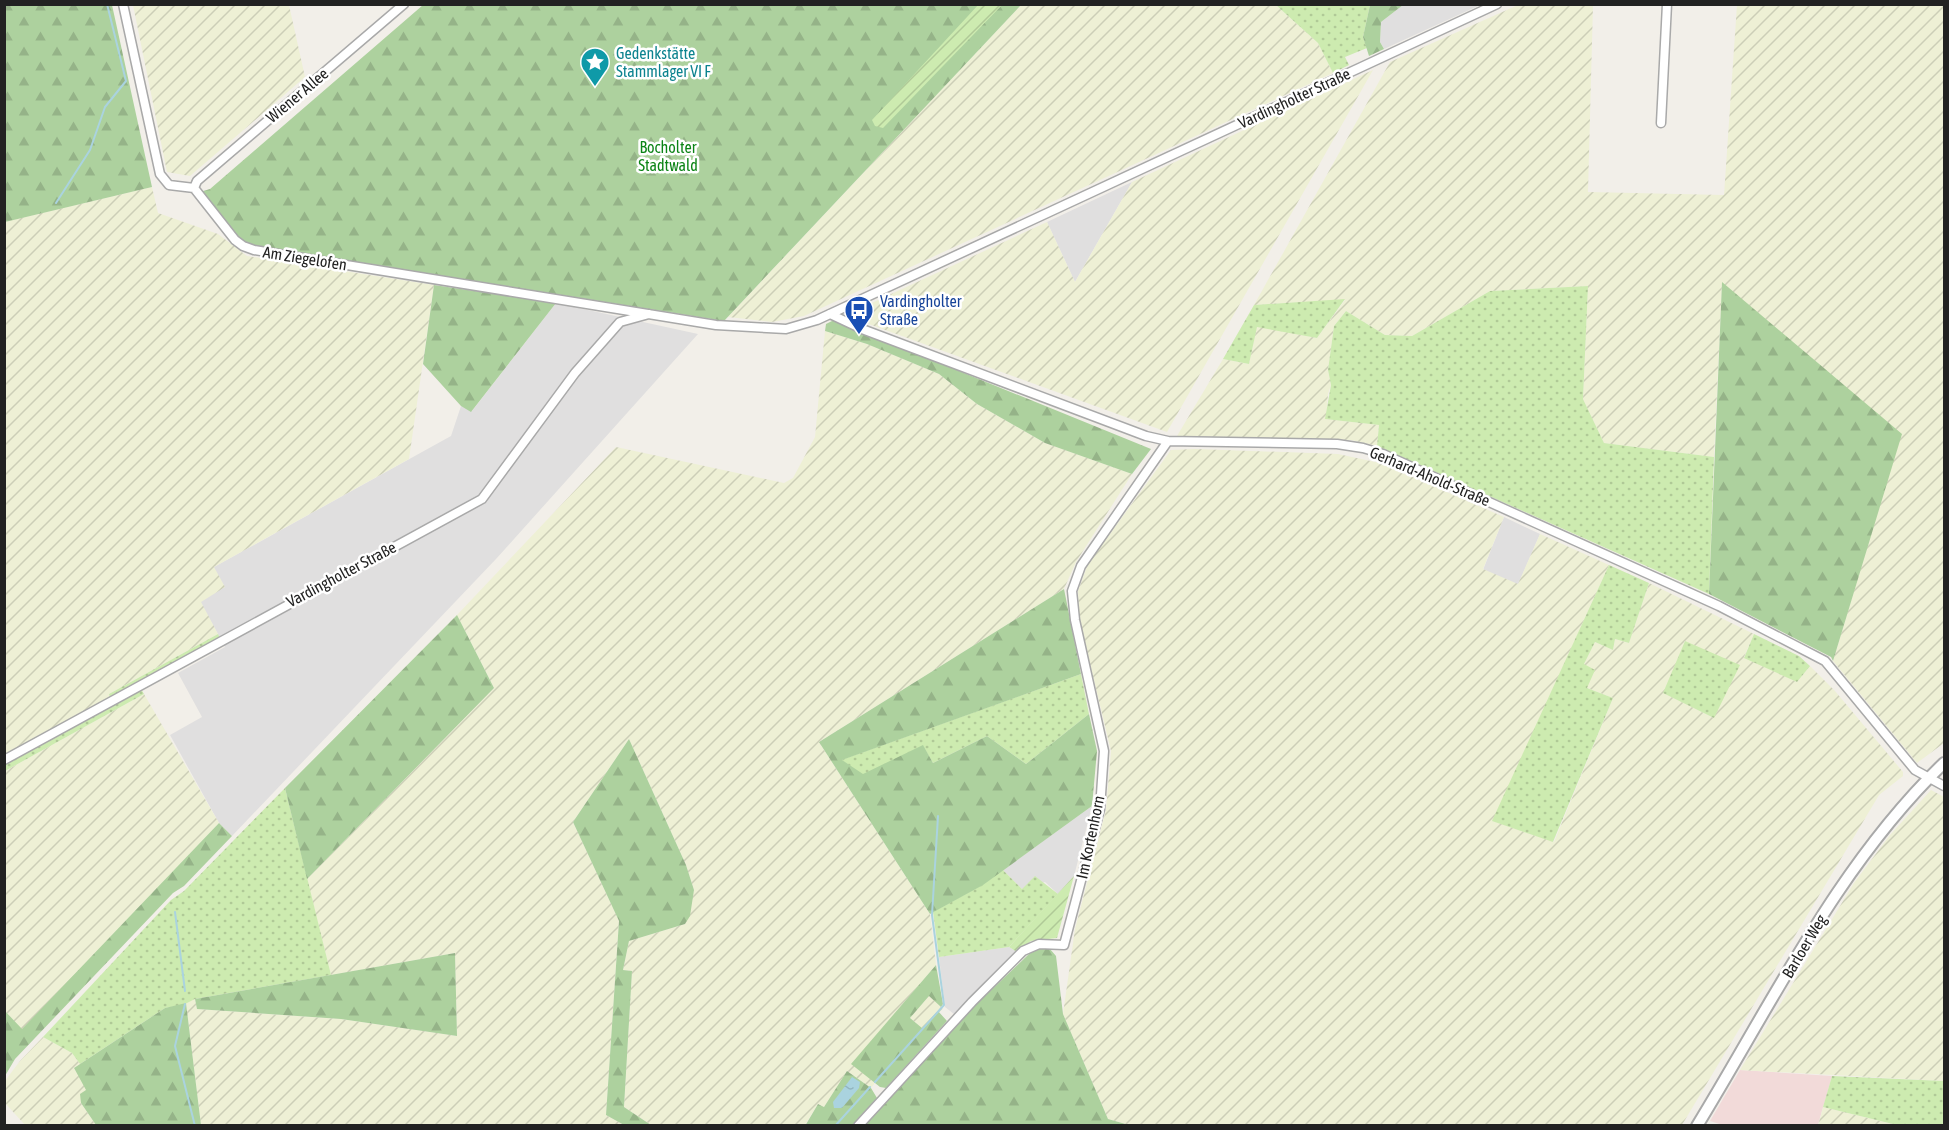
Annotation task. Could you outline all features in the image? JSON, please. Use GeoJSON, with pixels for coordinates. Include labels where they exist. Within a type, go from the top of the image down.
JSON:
{"type":"FeatureCollection","features":[{"type":"Feature","properties":{"kind":"street"},"geometry":{"type":"LineString","coordinates":[[123,4],[160,174],[169,184],[194,188]]}},
{"type":"Feature","properties":{"kind":"street","name":"Wiener Allee"},"geometry":{"type":"LineString","coordinates":[[194,188],[197,181],[404,4]]}},
{"type":"Feature","properties":{"kind":"street","name":"Vardingholter Straße"},"geometry":{"type":"LineString","coordinates":[[4,760],[482,499],[575,373],[620,322],[652,313],[754,329],[794,328],[830,314],[1497,4]]}},
{"type":"Feature","properties":{"kind":"street"},"geometry":{"type":"LineString","coordinates":[[1661,123],[1667,4]]}},
{"type":"Feature","properties":{"kind":"street","name":"Am Ziegelofen"},"geometry":{"type":"LineString","coordinates":[[194,188],[235,240],[254,250],[652,313]]}},
{"type":"Feature","properties":{"kind":"street"},"geometry":{"type":"LineString","coordinates":[[619,308],[623,315],[620,322]]}},
{"type":"Feature","properties":{"kind":"street","name":"Gerhard-Ahold-Straße"},"geometry":{"type":"LineString","coordinates":[[830,314],[884,338],[1146,436],[1168,441],[1337,444],[1363,448],[1481,497],[1719,606],[1825,661],[1915,770],[1929,778]]}},
{"type":"Feature","properties":{"kind":"street","name":"Im Kortenhorn"},"geometry":{"type":"LineString","coordinates":[[858,1125],[972,1002],[1023,951],[1039,944],[1064,945],[1100,809],[1104,751],[1075,620],[1072,591],[1081,566],[1168,441]]}},
{"type":"Feature","properties":{"kind":"street","name":"Barloer Weg"},"geometry":{"type":"LineString","coordinates":[[1698,1125],[1847,875],[1881,831],[1944,763]]}},
{"type":"Feature","properties":{"kind":"street"},"geometry":{"type":"LineString","coordinates":[[1929,778],[1944,786]]}},
{"type":"Feature","properties":{"kind":"shaded area"},"geometry":{"type":"Polygon","coordinates":[[[1403,5],[1480,5],[1384,49],[1380,42],[1381,22],[1403,5]]]}},
{"type":"Feature","properties":{"kind":"shaded area"},"geometry":{"type":"Polygon","coordinates":[[[1132,182],[1075,282],[1047,222],[1132,182]]]}},
{"type":"Feature","properties":{"kind":"shaded area"},"geometry":{"type":"Polygon","coordinates":[[[556,303],[698,334],[496,559],[232,836],[219,823],[170,735],[202,717],[178,673],[225,647],[200,602],[214,567],[451,436],[461,406],[472,411],[556,303]]]}},
{"type":"Feature","properties":{"kind":"shaded area"},"geometry":{"type":"Polygon","coordinates":[[[1504,517],[1540,534],[1518,585],[1483,570],[1504,517]]]}},
{"type":"Feature","properties":{"kind":"shaded area"},"geometry":{"type":"Polygon","coordinates":[[[1092,806],[1074,876],[1058,894],[1045,882],[1022,889],[1003,870],[1092,806]]]}},
{"type":"Feature","properties":{"kind":"shaded area"},"geometry":{"type":"Polygon","coordinates":[[[1009,947],[1017,952],[954,1014],[945,1007],[939,957],[1009,947]]]}},
{"type":"Feature","properties":{"kind":"shaded area"},"geometry":{"type":"Polygon","coordinates":[[[1740,1070],[1832,1076],[1818,1125],[1726,1126],[1710,1121],[1740,1070]]]}},
{"type":"Feature","properties":{"kind":"green space"},"geometry":{"type":"Polygon","coordinates":[[[979,4],[1002,5],[883,128],[875,126],[872,120],[979,4]]]}},
{"type":"Feature","properties":{"kind":"green space"},"geometry":{"type":"Polygon","coordinates":[[[4,5],[112,5],[152,187],[5,222],[4,5]]]}},
{"type":"Feature","properties":{"kind":"green space"},"geometry":{"type":"Polygon","coordinates":[[[133,5],[289,5],[305,77],[190,176],[167,172],[133,5]]]}},
{"type":"Feature","properties":{"kind":"green space","name":"Bocholter Stadtwald"},"geometry":{"type":"Polygon","coordinates":[[[423,5],[1021,5],[724,321],[249,245],[240,239],[200,192],[210,189],[423,5]]]}},
{"type":"Feature","properties":{"kind":"green space"},"geometry":{"type":"Polygon","coordinates":[[[1021,5],[1276,5],[1318,43],[1333,73],[804,316],[772,322],[728,317],[1021,5]]]}},
{"type":"Feature","properties":{"kind":"green space"},"geometry":{"type":"Polygon","coordinates":[[[1276,5],[1370,5],[1363,37],[1367,48],[1345,57],[1349,65],[1333,73],[1318,43],[1276,5]]]}},
{"type":"Feature","properties":{"kind":"green space"},"geometry":{"type":"Polygon","coordinates":[[[1370,5],[1403,5],[1381,22],[1380,42],[1384,49],[1369,56],[1363,37],[1370,5]]]}},
{"type":"Feature","properties":{"kind":"green space"},"geometry":{"type":"Polygon","coordinates":[[[1518,5],[1593,5],[1588,192],[1724,195],[1737,5],[1944,5],[1944,743],[1917,763],[1833,661],[1901,434],[1722,283],[1714,457],[1604,443],[1583,399],[1588,286],[1490,291],[1412,336],[1385,335],[1346,311],[1334,326],[1328,370],[1331,385],[1326,419],[1379,425],[1377,446],[1351,440],[1177,436],[1223,359],[1249,364],[1257,326],[1317,338],[1345,300],[1254,305],[1390,62],[1518,5]]]}},
{"type":"Feature","properties":{"kind":"green space"},"geometry":{"type":"Polygon","coordinates":[[[1373,70],[1167,432],[866,323],[850,313],[1047,222],[1075,282],[1132,182],[1373,70]]]}},
{"type":"Feature","properties":{"kind":"green space"},"geometry":{"type":"Polygon","coordinates":[[[152,187],[158,213],[218,234],[247,256],[434,285],[409,459],[214,567],[225,587],[201,602],[218,634],[109,694],[110,698],[5,755],[4,222],[152,187]]]}},
{"type":"Feature","properties":{"kind":"green space"},"geometry":{"type":"Polygon","coordinates":[[[1722,282],[1902,434],[1833,661],[1831,657],[1709,594],[1722,282]]]}},
{"type":"Feature","properties":{"kind":"green space"},"geometry":{"type":"Polygon","coordinates":[[[434,285],[556,303],[471,412],[461,406],[423,364],[434,285]]]}},
{"type":"Feature","properties":{"kind":"green space"},"geometry":{"type":"Polygon","coordinates":[[[1588,286],[1583,399],[1604,443],[1714,457],[1709,594],[1377,446],[1379,425],[1325,419],[1331,385],[1328,370],[1334,326],[1346,311],[1385,335],[1412,336],[1490,291],[1588,286]]]}},
{"type":"Feature","properties":{"kind":"green space"},"geometry":{"type":"Polygon","coordinates":[[[1345,299],[1317,338],[1257,327],[1249,364],[1223,359],[1254,305],[1345,299]]]}},
{"type":"Feature","properties":{"kind":"green space"},"geometry":{"type":"Polygon","coordinates":[[[834,320],[1151,449],[1132,474],[1045,443],[977,404],[939,374],[867,344],[825,331],[826,324],[834,320]]]}},
{"type":"Feature","properties":{"kind":"green space"},"geometry":{"type":"Polygon","coordinates":[[[825,331],[867,344],[939,374],[977,404],[1045,443],[1132,474],[1076,562],[1064,589],[819,742],[930,914],[936,965],[852,1064],[875,1083],[871,1088],[847,1071],[824,1107],[818,1104],[805,1125],[651,1125],[624,1107],[632,971],[623,970],[629,941],[685,924],[694,890],[686,865],[629,739],[573,822],[619,921],[606,1115],[624,1125],[201,1125],[186,1003],[195,999],[197,1009],[341,1019],[457,1036],[455,953],[331,975],[307,879],[494,688],[457,615],[616,447],[784,483],[793,478],[815,437],[825,331]]]}},
{"type":"Feature","properties":{"kind":"green space"},"geometry":{"type":"Polygon","coordinates":[[[1171,450],[1338,454],[1380,463],[1504,517],[1483,569],[1518,584],[1540,534],[1609,565],[1493,821],[1554,842],[1613,698],[1587,688],[1584,664],[1595,642],[1613,650],[1615,639],[1629,643],[1649,583],[1754,634],[1744,657],[1797,682],[1810,666],[1835,691],[1903,772],[1903,776],[1879,795],[1682,1125],[1129,1125],[1108,1119],[1063,1014],[1075,929],[1106,810],[1111,751],[1079,618],[1078,591],[1088,564],[1171,450]],[[1685,641],[1664,693],[1714,718],[1685,641]]]}},
{"type":"Feature","properties":{"kind":"green space"},"geometry":{"type":"Polygon","coordinates":[[[1609,565],[1649,583],[1629,643],[1615,639],[1613,650],[1595,642],[1584,664],[1595,670],[1587,688],[1613,698],[1553,842],[1492,821],[1609,565]]]}},
{"type":"Feature","properties":{"kind":"green space"},"geometry":{"type":"Polygon","coordinates":[[[1064,589],[1081,674],[842,760],[863,774],[923,745],[933,763],[987,736],[1026,764],[1089,714],[1097,751],[1092,806],[983,885],[930,914],[819,742],[1064,589]]]}},
{"type":"Feature","properties":{"kind":"green space"},"geometry":{"type":"Polygon","coordinates":[[[457,615],[494,688],[307,879],[285,788],[457,615]]]}},
{"type":"Feature","properties":{"kind":"green space"},"geometry":{"type":"Polygon","coordinates":[[[218,634],[220,638],[110,698],[109,694],[218,634]]]}},
{"type":"Feature","properties":{"kind":"green space"},"geometry":{"type":"Polygon","coordinates":[[[1754,634],[1799,656],[1810,666],[1797,682],[1744,658],[1754,634]]]}},
{"type":"Feature","properties":{"kind":"green space"},"geometry":{"type":"Polygon","coordinates":[[[1685,641],[1740,665],[1714,718],[1663,693],[1685,641]]]}},
{"type":"Feature","properties":{"kind":"green space"},"geometry":{"type":"Polygon","coordinates":[[[1081,674],[1089,714],[1026,764],[987,736],[933,763],[923,746],[863,775],[841,760],[1081,674]]]}},
{"type":"Feature","properties":{"kind":"green space"},"geometry":{"type":"Polygon","coordinates":[[[141,689],[144,694],[5,771],[5,764],[141,689]]]}},
{"type":"Feature","properties":{"kind":"green space"},"geometry":{"type":"Polygon","coordinates":[[[144,694],[219,823],[22,1030],[5,1011],[5,771],[144,694]]]}},
{"type":"Feature","properties":{"kind":"green space"},"geometry":{"type":"Polygon","coordinates":[[[629,739],[686,865],[694,890],[690,916],[685,924],[629,941],[623,970],[632,971],[624,1107],[651,1125],[624,1125],[606,1115],[619,921],[573,822],[629,739]]]}},
{"type":"Feature","properties":{"kind":"green space"},"geometry":{"type":"Polygon","coordinates":[[[285,788],[331,975],[195,999],[183,1005],[165,1008],[80,1064],[72,1053],[43,1037],[171,900],[184,891],[285,788]]]}},
{"type":"Feature","properties":{"kind":"green space"},"geometry":{"type":"Polygon","coordinates":[[[1931,790],[1944,797],[1944,1081],[1740,1070],[1854,883],[1890,835],[1931,790]]]}},
{"type":"Feature","properties":{"kind":"green space"},"geometry":{"type":"Polygon","coordinates":[[[219,823],[232,836],[184,886],[173,893],[15,1059],[5,1076],[5,1011],[22,1029],[219,823]]]}},
{"type":"Feature","properties":{"kind":"green space"},"geometry":{"type":"Polygon","coordinates":[[[1003,870],[1022,889],[1035,876],[1058,894],[1009,947],[939,957],[933,912],[982,885],[1003,870]]]}},
{"type":"Feature","properties":{"kind":"green space"},"geometry":{"type":"Polygon","coordinates":[[[1074,876],[1057,938],[1031,941],[1017,952],[1009,947],[1074,876]]]}},
{"type":"Feature","properties":{"kind":"green space"},"geometry":{"type":"Polygon","coordinates":[[[1038,949],[1050,949],[1056,956],[1063,1014],[1108,1119],[1129,1125],[864,1126],[964,1016],[1029,954],[1038,949]]]}},
{"type":"Feature","properties":{"kind":"green space"},"geometry":{"type":"Polygon","coordinates":[[[455,953],[457,1036],[341,1019],[197,1009],[195,999],[455,953]]]}},
{"type":"Feature","properties":{"kind":"green space"},"geometry":{"type":"Polygon","coordinates":[[[936,965],[943,1004],[941,1007],[929,996],[910,1018],[922,1028],[938,1011],[947,1021],[886,1088],[880,1087],[851,1064],[936,965]]]}},
{"type":"Feature","properties":{"kind":"green space"},"geometry":{"type":"Polygon","coordinates":[[[929,996],[943,1009],[922,1028],[910,1018],[929,996]]]}},
{"type":"Feature","properties":{"kind":"green space"},"geometry":{"type":"Polygon","coordinates":[[[186,1003],[201,1125],[96,1125],[81,1103],[80,1094],[86,1090],[74,1068],[165,1008],[186,1003]]]}},
{"type":"Feature","properties":{"kind":"green space"},"geometry":{"type":"Polygon","coordinates":[[[43,1037],[72,1053],[80,1064],[74,1068],[87,1090],[81,1103],[96,1125],[25,1125],[5,1103],[4,1082],[43,1037]]]}},
{"type":"Feature","properties":{"kind":"green space"},"geometry":{"type":"Polygon","coordinates":[[[847,1071],[871,1088],[877,1098],[852,1125],[805,1126],[818,1104],[824,1107],[847,1071]]]}},
{"type":"Feature","properties":{"kind":"green space"},"geometry":{"type":"Polygon","coordinates":[[[1832,1076],[1944,1081],[1944,1125],[1897,1125],[1823,1107],[1832,1076]]]}},
{"type":"Feature","properties":{"kind":"green space"},"geometry":{"type":"Polygon","coordinates":[[[1823,1107],[1897,1125],[1818,1126],[1823,1107]]]}},
{"type":"Feature","properties":{"kind":"water"},"geometry":{"type":"Polygon","coordinates":[[[852,1077],[860,1082],[859,1088],[842,1108],[834,1108],[833,1102],[852,1077]]]}},
{"type":"Feature","properties":{"kind":"waterway"},"geometry":{"type":"LineString","coordinates":[[56,203],[90,150],[105,107],[126,81],[107,4]]}},
{"type":"Feature","properties":{"kind":"waterway"},"geometry":{"type":"LineString","coordinates":[[875,1082],[944,1005],[932,915],[938,816]]}},
{"type":"Feature","properties":{"kind":"waterway"},"geometry":{"type":"LineString","coordinates":[[175,912],[185,991]]}},
{"type":"Feature","properties":{"kind":"waterway"},"geometry":{"type":"LineString","coordinates":[[185,1004],[175,1046],[195,1126]]}},
{"type":"Feature","properties":{"kind":"waterway"},"geometry":{"type":"LineString","coordinates":[[835,1126],[870,1087]]}},
{"type":"Feature","properties":{"kind":"place","name":"Gedenkstätte Stammlager VI F"},"geometry":{"type":"Point","coordinates":[595,88]}},
{"type":"Feature","properties":{"kind":"place","name":"Vardingholter Straße"},"geometry":{"type":"Point","coordinates":[859,336]}}]}
